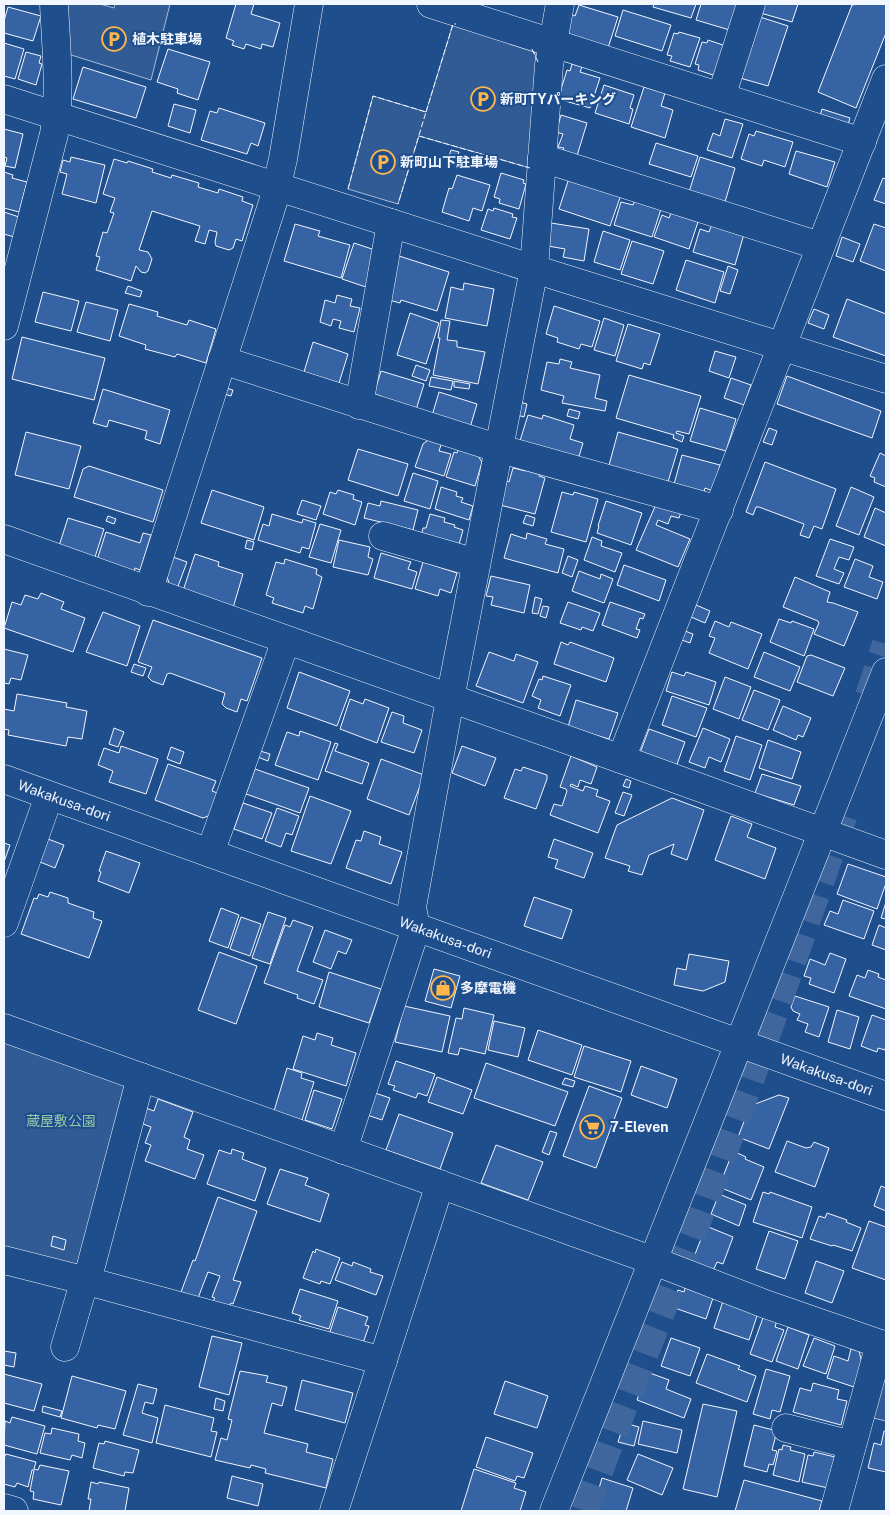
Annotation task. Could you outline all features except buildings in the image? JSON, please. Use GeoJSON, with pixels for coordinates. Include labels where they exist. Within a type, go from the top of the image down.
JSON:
{"type":"FeatureCollection","features":[{"type":"Feature","properties":{"kind":"street"},"geometry":{"type":"LineString","coordinates":[[4,326],[57,116],[58,91],[54,4]]}},
{"type":"Feature","properties":{"kind":"street"},"geometry":{"type":"LineString","coordinates":[[148,592],[273,202],[283,159],[309,4]]}},
{"type":"Feature","properties":{"kind":"street"},"geometry":{"type":"LineString","coordinates":[[343,1150],[416,928],[412,907],[476,563],[534,269],[549,65],[560,4]]}},
{"type":"Feature","properties":{"kind":"street"},"geometry":{"type":"LineString","coordinates":[[721,97],[752,4]]}},
{"type":"Feature","properties":{"kind":"street"},"geometry":{"type":"LineString","coordinates":[[439,5],[862,142]]}},
{"type":"Feature","properties":{"kind":"street"},"geometry":{"type":"LineString","coordinates":[[621,759],[886,79]]}},
{"type":"Feature","properties":{"kind":"street"},"geometry":{"type":"LineString","coordinates":[[4,99],[534,269],[886,379]]}},
{"type":"Feature","properties":{"kind":"street"},"geometry":{"type":"LineString","coordinates":[[542,158],[820,246]]}},
{"type":"Feature","properties":{"kind":"street"},"geometry":{"type":"LineString","coordinates":[[359,405],[391,223]]}},
{"type":"Feature","properties":{"kind":"street"},"geometry":{"type":"LineString","coordinates":[[222,360],[498,448],[719,510]]}},
{"type":"Feature","properties":{"kind":"street"},"geometry":{"type":"LineString","coordinates":[[383,536],[476,563]]}},
{"type":"Feature","properties":{"kind":"street"},"geometry":{"type":"LineString","coordinates":[[4,540],[886,855]]}},
{"type":"Feature","properties":{"kind":"street"},"geometry":{"type":"LineString","coordinates":[[210,853],[286,640]]}},
{"type":"Feature","properties":{"kind":"street"},"geometry":{"type":"LineString","coordinates":[[554,1511],[886,672]]}},
{"type":"Feature","properties":{"kind":"street","name":"Wakakusa-dori"},"geometry":{"type":"LineString","coordinates":[[4,779],[886,1096]]}},
{"type":"Feature","properties":{"kind":"street"},"geometry":{"type":"LineString","coordinates":[[4,923],[49,796]]}},
{"type":"Feature","properties":{"kind":"street"},"geometry":{"type":"LineString","coordinates":[[4,1028],[883,1345],[834,1511]]}},
{"type":"Feature","properties":{"kind":"street"},"geometry":{"type":"LineString","coordinates":[[65,1347],[81,1293],[87,1281],[141,1078]]}},
{"type":"Feature","properties":{"kind":"street"},"geometry":{"type":"LineString","coordinates":[[334,1511],[440,1184]]}},
{"type":"Feature","properties":{"kind":"street"},"geometry":{"type":"LineString","coordinates":[[4,1260],[383,1361]]}},
{"type":"Feature","properties":{"kind":"street"},"geometry":{"type":"LineString","coordinates":[[786,1428],[852,1446]]}},
{"type":"Feature","properties":{"kind":"street"},"geometry":{"type":"LineString","coordinates":[[4,1508],[14,1511]]}},
{"type":"Feature","properties":{"kind":"shaded area","name":"植木駐車場"},"geometry":{"type":"Polygon","coordinates":[[[65,4],[100,4],[114,8],[115,4],[170,4],[151,80],[68,54],[65,4]]]}},
{"type":"Feature","properties":{"kind":"shaded area","name":"新町TYパーキング"},"geometry":{"type":"Polygon","coordinates":[[[453,24],[533,49],[538,62],[530,168],[419,136],[398,204],[348,189],[373,96],[426,112],[453,24]]]}},
{"type":"Feature","properties":{"kind":"shaded area","name":"蔵屋敷公園"},"geometry":{"type":"Polygon","coordinates":[[[4,1039],[123,1082],[128,1092],[85,1262],[75,1269],[4,1249],[4,1039]]]}},
{"type":"Feature","properties":{"kind":"shaded area"},"geometry":{"type":"Polygon","coordinates":[[[886,1370],[886,1421],[873,1418],[886,1370]]]}},
{"type":"Feature","properties":{"kind":"tunnel"},"geometry":{"type":"LineString","coordinates":[[869,696],[886,644]]}},
{"type":"Feature","properties":{"kind":"tunnel"},"geometry":{"type":"LineString","coordinates":[[585,1511],[730,1135],[844,814]]}},
{"type":"Feature","properties":{"kind":"fence"},"geometry":{"type":"LineString","coordinates":[[426,112],[453,24],[456,24]]}},
{"type":"Feature","properties":{"kind":"fence"},"geometry":{"type":"LineString","coordinates":[[532,49],[538,62]]}},
{"type":"Feature","properties":{"kind":"fence"},"geometry":{"type":"LineString","coordinates":[[348,189],[373,96],[426,112],[398,204]]}},
{"type":"Feature","properties":{"kind":"fence"},"geometry":{"type":"LineString","coordinates":[[419,136],[530,168]]}},
{"type":"Feature","properties":{"kind":"place","name":"植木駐車場"},"geometry":{"type":"Point","coordinates":[114,39]}},
{"type":"Feature","properties":{"kind":"place","name":"新町TYパーキング"},"geometry":{"type":"Point","coordinates":[483,99]}},
{"type":"Feature","properties":{"kind":"place","name":"新町山下駐車場"},"geometry":{"type":"Point","coordinates":[383,162]}},
{"type":"Feature","properties":{"kind":"place","name":"多摩電機"},"geometry":{"type":"Point","coordinates":[443,988]}},
{"type":"Feature","properties":{"kind":"place","name":"7-Eleven"},"geometry":{"type":"Point","coordinates":[592,1127]}}]}
